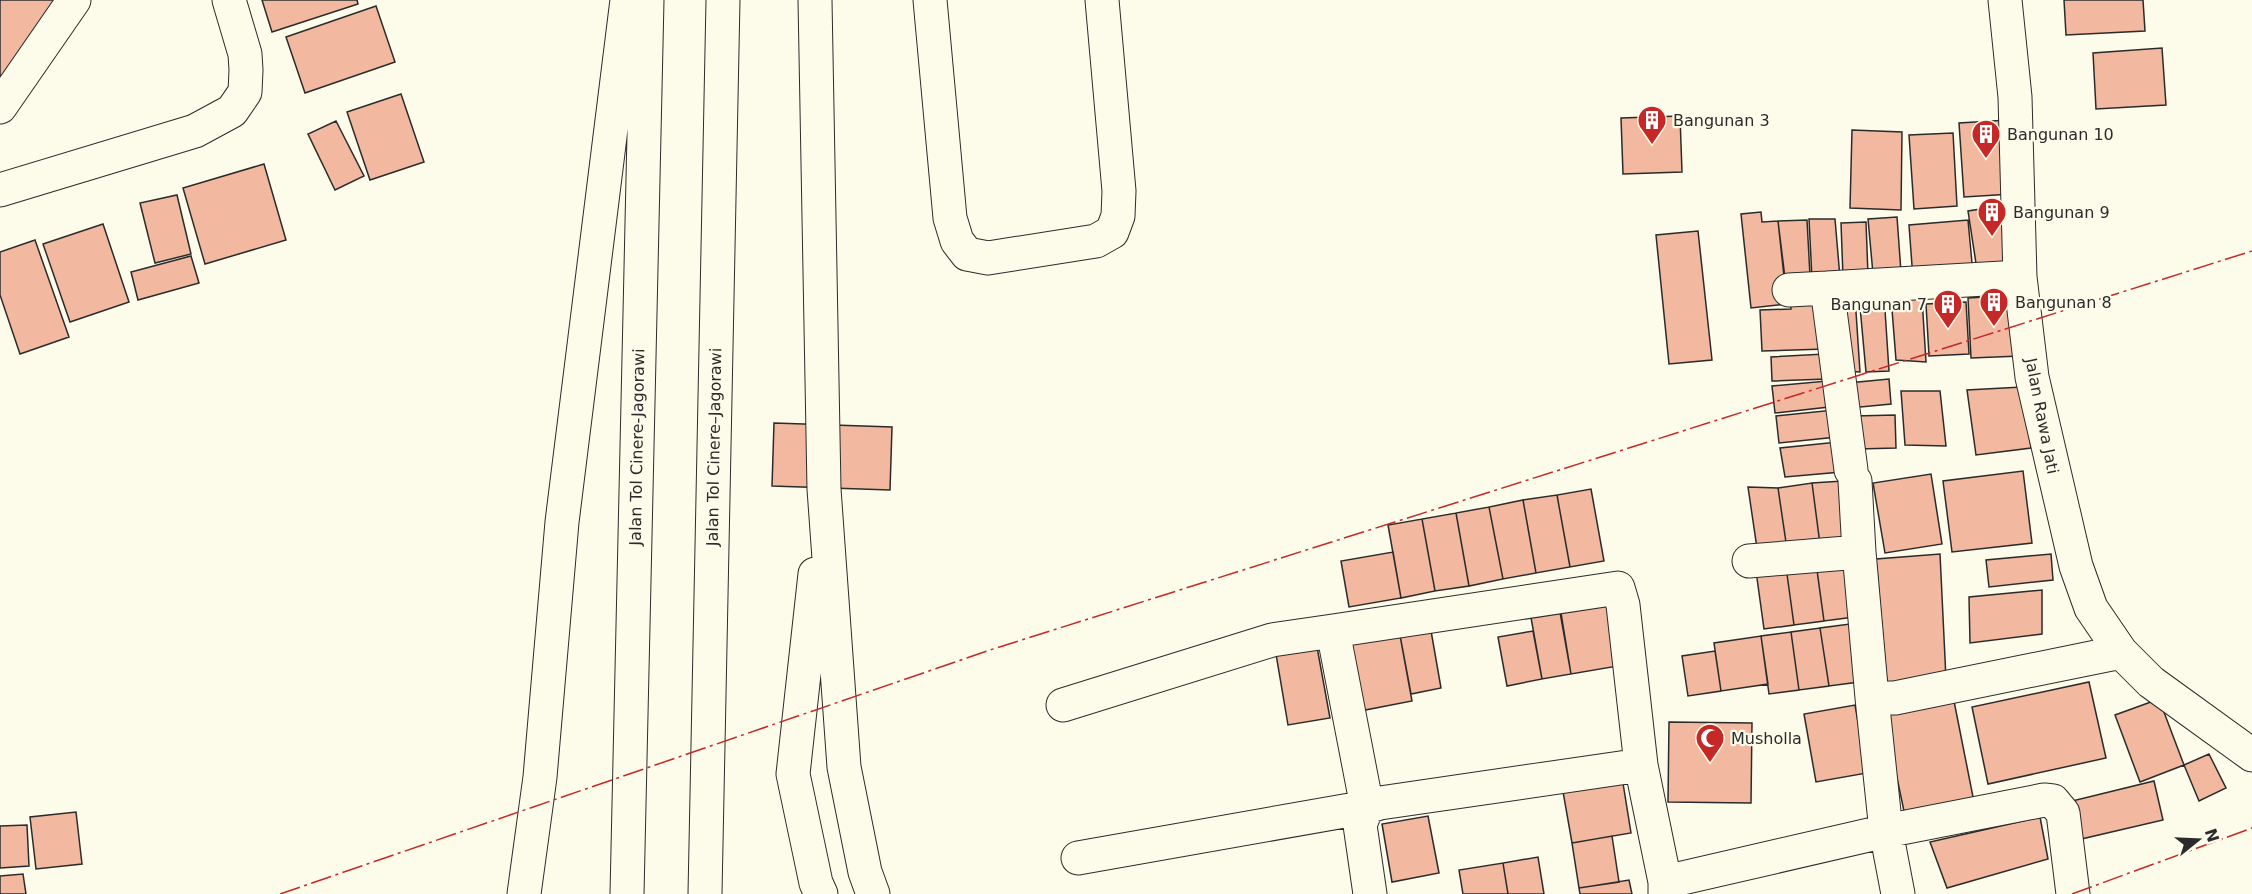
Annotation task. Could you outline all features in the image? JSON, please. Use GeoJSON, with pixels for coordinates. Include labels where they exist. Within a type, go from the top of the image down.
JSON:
{"type":"FeatureCollection","features":[{"type":"Feature","properties":{"kind":"main road"},"geometry":{"type":"LineString","coordinates":[[0,107],[74,0]]}},
{"type":"Feature","properties":{"kind":"main road"},"geometry":{"type":"LineString","coordinates":[[0,190],[195,131],[232,111],[245,92],[246,70],[245,54],[229,0]]}},
{"type":"Feature","properties":{"kind":"main road"},"geometry":{"type":"LineString","coordinates":[[524,894],[540,777],[562,522],[627,0]]}},
{"type":"Feature","properties":{"kind":"main road","name":"Jalan Tol Cinere-Jagorawi"},"geometry":{"type":"LineString","coordinates":[[627,894],[647,0]]}},
{"type":"Feature","properties":{"kind":"main road","name":"Jalan Tol Cinere–Jagorawi"},"geometry":{"type":"LineString","coordinates":[[705,894],[723,0]]}},
{"type":"Feature","properties":{"kind":"main road"},"geometry":{"type":"LineString","coordinates":[[815,0],[824,489],[844,767],[865,872],[873,894]]}},
{"type":"Feature","properties":{"kind":"main road"},"geometry":{"type":"LineString","coordinates":[[930,0],[950,218],[957,241],[968,254],[988,258],[1096,241],[1112,232],[1118,216],[1119,191],[1102,0]]}},
{"type":"Feature","properties":{"kind":"main road","name":"Jalan Rawa Jati"},"geometry":{"type":"LineString","coordinates":[[2005,0],[2015,97],[2020,277],[2032,376],[2076,566],[2091,608],[2121,651],[2151,682],[2252,755]]}},
{"type":"Feature","properties":{"kind":"main road"},"geometry":{"type":"LineString","coordinates":[[1790,290],[2020,277]]}},
{"type":"Feature","properties":{"kind":"main road"},"geometry":{"type":"LineString","coordinates":[[1827,288],[1853,475],[1858,552],[1886,831],[1898,894]]}},
{"type":"Feature","properties":{"kind":"main road"},"geometry":{"type":"LineString","coordinates":[[821,894],[816,883],[793,774],[824,489]]}},
{"type":"Feature","properties":{"kind":"main road"},"geometry":{"type":"LineString","coordinates":[[1749,561],[1858,552]]}},
{"type":"Feature","properties":{"kind":"main road"},"geometry":{"type":"LineString","coordinates":[[1063,705],[1272,640],[1618,588],[1625,616],[1641,765],[1665,888],[1886,831],[2044,800],[2053,801],[2063,813],[2073,894]]}},
{"type":"Feature","properties":{"kind":"main road"},"geometry":{"type":"LineString","coordinates":[[1333,631],[1367,807],[1360,825],[1370,894]]}},
{"type":"Feature","properties":{"kind":"main road"},"geometry":{"type":"LineString","coordinates":[[1872,698],[1895,698],[2121,651]]}},
{"type":"Feature","properties":{"kind":"main road"},"geometry":{"type":"LineString","coordinates":[[1078,858],[1380,803],[1641,765]]}},
{"type":"Feature","properties":{"kind":"building"},"geometry":{"type":"Polygon","coordinates":[[[0,0],[65,0],[0,92],[0,0]]]}},
{"type":"Feature","properties":{"kind":"building"},"geometry":{"type":"Polygon","coordinates":[[[262,0],[357,0],[358,4],[272,32],[262,0]]]}},
{"type":"Feature","properties":{"kind":"building"},"geometry":{"type":"Polygon","coordinates":[[[2064,0],[2143,0],[2145,31],[2066,35],[2064,0]]]}},
{"type":"Feature","properties":{"kind":"building"},"geometry":{"type":"Polygon","coordinates":[[[376,6],[395,62],[305,93],[286,37],[376,6]]]}},
{"type":"Feature","properties":{"kind":"building"},"geometry":{"type":"Polygon","coordinates":[[[2162,48],[2166,105],[2096,109],[2093,53],[2162,48]]]}},
{"type":"Feature","properties":{"kind":"building"},"geometry":{"type":"Polygon","coordinates":[[[401,94],[424,162],[370,180],[347,112],[401,94]]]}},
{"type":"Feature","properties":{"kind":"building","name":"Bangunan 3"},"geometry":{"type":"Polygon","coordinates":[[[1680,116],[1682,172],[1623,174],[1621,118],[1680,116]]]}},
{"type":"Feature","properties":{"kind":"building","name":"Bangunan 10"},"geometry":{"type":"Polygon","coordinates":[[[2008,120],[2012,194],[1964,197],[1959,123],[2008,120]]]}},
{"type":"Feature","properties":{"kind":"building"},"geometry":{"type":"Polygon","coordinates":[[[336,121],[364,176],[335,190],[308,134],[336,121]]]}},
{"type":"Feature","properties":{"kind":"building"},"geometry":{"type":"Polygon","coordinates":[[[1852,130],[1902,132],[1901,210],[1850,208],[1852,130]]]}},
{"type":"Feature","properties":{"kind":"building"},"geometry":{"type":"Polygon","coordinates":[[[1953,133],[1957,206],[1914,209],[1909,135],[1953,133]]]}},
{"type":"Feature","properties":{"kind":"building"},"geometry":{"type":"Polygon","coordinates":[[[264,164],[286,240],[205,264],[183,188],[264,164]]]}},
{"type":"Feature","properties":{"kind":"building"},"geometry":{"type":"Polygon","coordinates":[[[177,195],[191,254],[155,263],[140,203],[177,195]]]}},
{"type":"Feature","properties":{"kind":"building","name":"Bangunan 9"},"geometry":{"type":"Polygon","coordinates":[[[2007,205],[2017,263],[1977,270],[1968,211],[2007,205]]]}},
{"type":"Feature","properties":{"kind":"building"},"geometry":{"type":"Polygon","coordinates":[[[1761,212],[1762,222],[1778,221],[1787,304],[1751,308],[1741,214],[1761,212]]]}},
{"type":"Feature","properties":{"kind":"building"},"geometry":{"type":"Polygon","coordinates":[[[1897,217],[1901,272],[1873,274],[1868,219],[1897,217]]]}},
{"type":"Feature","properties":{"kind":"building"},"geometry":{"type":"Polygon","coordinates":[[[1809,219],[1835,219],[1840,278],[1812,279],[1809,219]]]}},
{"type":"Feature","properties":{"kind":"building"},"geometry":{"type":"Polygon","coordinates":[[[1807,220],[1810,276],[1785,278],[1778,221],[1807,220]]]}},
{"type":"Feature","properties":{"kind":"building"},"geometry":{"type":"Polygon","coordinates":[[[1968,220],[1973,274],[1913,279],[1909,225],[1968,220]]]}},
{"type":"Feature","properties":{"kind":"building"},"geometry":{"type":"Polygon","coordinates":[[[1866,222],[1868,275],[1843,277],[1841,223],[1866,222]]]}},
{"type":"Feature","properties":{"kind":"building"},"geometry":{"type":"Polygon","coordinates":[[[103,224],[129,302],[70,322],[43,244],[103,224]]]}},
{"type":"Feature","properties":{"kind":"building"},"geometry":{"type":"Polygon","coordinates":[[[1698,231],[1712,360],[1669,364],[1656,235],[1698,231]]]}},
{"type":"Feature","properties":{"kind":"building"},"geometry":{"type":"Polygon","coordinates":[[[35,240],[69,337],[20,354],[0,295],[0,252],[35,240]]]}},
{"type":"Feature","properties":{"kind":"building"},"geometry":{"type":"Polygon","coordinates":[[[191,256],[199,283],[138,300],[131,272],[191,256]]]}},
{"type":"Feature","properties":{"kind":"building"},"geometry":{"type":"Polygon","coordinates":[[[1884,295],[1889,371],[1866,372],[1859,296],[1884,295]]]}},
{"type":"Feature","properties":{"kind":"building","name":"Bangunan 8"},"geometry":{"type":"Polygon","coordinates":[[[2017,295],[2020,356],[1971,358],[1968,298],[2017,295]]]}},
{"type":"Feature","properties":{"kind":"building"},"geometry":{"type":"Polygon","coordinates":[[[1823,296],[1825,349],[1762,351],[1760,310],[1791,309],[1790,297],[1823,296]]]}},
{"type":"Feature","properties":{"kind":"building"},"geometry":{"type":"Polygon","coordinates":[[[1835,297],[1855,297],[1860,372],[1842,371],[1835,297]]]}},
{"type":"Feature","properties":{"kind":"building"},"geometry":{"type":"Polygon","coordinates":[[[1891,297],[1922,298],[1926,362],[1896,360],[1891,297]]]}},
{"type":"Feature","properties":{"kind":"building","name":"Bangunan 7"},"geometry":{"type":"Polygon","coordinates":[[[1966,302],[1969,354],[1929,356],[1926,304],[1966,302]]]}},
{"type":"Feature","properties":{"kind":"building"},"geometry":{"type":"Polygon","coordinates":[[[1825,354],[1827,379],[1772,381],[1771,357],[1825,354]]]}},
{"type":"Feature","properties":{"kind":"building"},"geometry":{"type":"Polygon","coordinates":[[[1889,379],[1891,404],[1850,408],[1848,383],[1889,379]]]}},
{"type":"Feature","properties":{"kind":"building"},"geometry":{"type":"Polygon","coordinates":[[[1827,381],[1829,407],[1775,413],[1772,386],[1827,381]]]}},
{"type":"Feature","properties":{"kind":"building"},"geometry":{"type":"Polygon","coordinates":[[[2022,387],[2031,448],[1976,455],[1967,390],[2022,387]]]}},
{"type":"Feature","properties":{"kind":"building"},"geometry":{"type":"Polygon","coordinates":[[[1901,391],[1940,391],[1946,446],[1905,445],[1901,391]]]}},
{"type":"Feature","properties":{"kind":"building"},"geometry":{"type":"Polygon","coordinates":[[[1834,410],[1837,437],[1779,443],[1776,416],[1834,410]]]}},
{"type":"Feature","properties":{"kind":"building"},"geometry":{"type":"Polygon","coordinates":[[[1895,415],[1896,448],[1858,449],[1855,416],[1895,415]]]}},
{"type":"Feature","properties":{"kind":"building"},"geometry":{"type":"Polygon","coordinates":[[[774,423],[892,427],[890,490],[772,486],[774,423]]]}},
{"type":"Feature","properties":{"kind":"building"},"geometry":{"type":"Polygon","coordinates":[[[1838,442],[1841,472],[1785,477],[1780,448],[1838,442]]]}},
{"type":"Feature","properties":{"kind":"building"},"geometry":{"type":"Polygon","coordinates":[[[2023,471],[2032,543],[1952,552],[1943,481],[2023,471]]]}},
{"type":"Feature","properties":{"kind":"building"},"geometry":{"type":"Polygon","coordinates":[[[1931,474],[1942,544],[1885,553],[1873,483],[1931,474]]]}},
{"type":"Feature","properties":{"kind":"building"},"geometry":{"type":"Polygon","coordinates":[[[1843,481],[1850,550],[1821,552],[1812,483],[1843,481]]]}},
{"type":"Feature","properties":{"kind":"building"},"geometry":{"type":"Polygon","coordinates":[[[1812,483],[1821,552],[1788,556],[1778,488],[1812,483]]]}},
{"type":"Feature","properties":{"kind":"building"},"geometry":{"type":"Polygon","coordinates":[[[1748,487],[1778,488],[1788,556],[1758,555],[1748,487]]]}},
{"type":"Feature","properties":{"kind":"building"},"geometry":{"type":"Polygon","coordinates":[[[1591,489],[1604,561],[1570,567],[1557,495],[1591,489]]]}},
{"type":"Feature","properties":{"kind":"building"},"geometry":{"type":"Polygon","coordinates":[[[1557,495],[1570,567],[1536,573],[1523,500],[1557,495]]]}},
{"type":"Feature","properties":{"kind":"building"},"geometry":{"type":"Polygon","coordinates":[[[1523,500],[1536,573],[1503,579],[1489,507],[1523,500]]]}},
{"type":"Feature","properties":{"kind":"building"},"geometry":{"type":"Polygon","coordinates":[[[1489,507],[1503,579],[1469,586],[1456,513],[1489,507]]]}},
{"type":"Feature","properties":{"kind":"building"},"geometry":{"type":"Polygon","coordinates":[[[1456,513],[1469,586],[1435,591],[1422,519],[1456,513]]]}},
{"type":"Feature","properties":{"kind":"building"},"geometry":{"type":"Polygon","coordinates":[[[1422,519],[1435,591],[1401,598],[1388,525],[1422,519]]]}},
{"type":"Feature","properties":{"kind":"building"},"geometry":{"type":"Polygon","coordinates":[[[1393,552],[1401,598],[1349,607],[1341,561],[1393,552]]]}},
{"type":"Feature","properties":{"kind":"building"},"geometry":{"type":"Polygon","coordinates":[[[1940,554],[1946,679],[1887,684],[1876,559],[1940,554]]]}},
{"type":"Feature","properties":{"kind":"building"},"geometry":{"type":"Polygon","coordinates":[[[2051,554],[2053,580],[1989,587],[1986,560],[2051,554]]]}},
{"type":"Feature","properties":{"kind":"building"},"geometry":{"type":"Polygon","coordinates":[[[1845,558],[1854,617],[1824,621],[1816,563],[1845,558]]]}},
{"type":"Feature","properties":{"kind":"building"},"geometry":{"type":"Polygon","coordinates":[[[1816,563],[1824,621],[1794,625],[1786,567],[1816,563]]]}},
{"type":"Feature","properties":{"kind":"building"},"geometry":{"type":"Polygon","coordinates":[[[1786,567],[1794,625],[1764,629],[1756,571],[1786,567]]]}},
{"type":"Feature","properties":{"kind":"building"},"geometry":{"type":"Polygon","coordinates":[[[2042,590],[2042,634],[1970,643],[1969,597],[2042,590]]]}},
{"type":"Feature","properties":{"kind":"building"},"geometry":{"type":"Polygon","coordinates":[[[1605,592],[1618,666],[1571,674],[1558,601],[1605,592]]]}},
{"type":"Feature","properties":{"kind":"building"},"geometry":{"type":"Polygon","coordinates":[[[1560,607],[1571,674],[1542,679],[1530,612],[1560,607]]]}},
{"type":"Feature","properties":{"kind":"building"},"geometry":{"type":"Polygon","coordinates":[[[1850,624],[1859,682],[1829,686],[1820,628],[1850,624]]]}},
{"type":"Feature","properties":{"kind":"building"},"geometry":{"type":"Polygon","coordinates":[[[1430,625],[1441,688],[1411,694],[1399,630],[1430,625]]]}},
{"type":"Feature","properties":{"kind":"building"},"geometry":{"type":"Polygon","coordinates":[[[1820,628],[1829,686],[1799,690],[1791,632],[1820,628]]]}},
{"type":"Feature","properties":{"kind":"building"},"geometry":{"type":"Polygon","coordinates":[[[1399,630],[1412,701],[1360,711],[1347,640],[1399,630]]]}},
{"type":"Feature","properties":{"kind":"building"},"geometry":{"type":"Polygon","coordinates":[[[1533,631],[1542,679],[1507,686],[1498,637],[1533,631]]]}},
{"type":"Feature","properties":{"kind":"building"},"geometry":{"type":"Polygon","coordinates":[[[1791,632],[1799,690],[1769,694],[1761,636],[1791,632]]]}},
{"type":"Feature","properties":{"kind":"building"},"geometry":{"type":"Polygon","coordinates":[[[1761,636],[1768,684],[1721,691],[1714,643],[1761,636]]]}},
{"type":"Feature","properties":{"kind":"building"},"geometry":{"type":"Polygon","coordinates":[[[1317,647],[1330,718],[1288,725],[1276,654],[1317,647]]]}},
{"type":"Feature","properties":{"kind":"building"},"geometry":{"type":"Polygon","coordinates":[[[1715,651],[1721,691],[1688,696],[1682,656],[1715,651]]]}},
{"type":"Feature","properties":{"kind":"building"},"geometry":{"type":"Polygon","coordinates":[[[2089,682],[2106,758],[1988,784],[1972,707],[2089,682]]]}},
{"type":"Feature","properties":{"kind":"building"},"geometry":{"type":"Polygon","coordinates":[[[1953,696],[1974,802],[1905,816],[1883,711],[1953,696]]]}},
{"type":"Feature","properties":{"kind":"building"},"geometry":{"type":"Polygon","coordinates":[[[2159,699],[2184,765],[2140,782],[2115,715],[2159,699]]]}},
{"type":"Feature","properties":{"kind":"building"},"geometry":{"type":"Polygon","coordinates":[[[1855,705],[1867,773],[1816,782],[1804,714],[1855,705]]]}},
{"type":"Feature","properties":{"kind":"building","name":"Musholla"},"geometry":{"type":"Polygon","coordinates":[[[1669,722],[1752,723],[1751,803],[1668,802],[1669,722]]]}},
{"type":"Feature","properties":{"kind":"building"},"geometry":{"type":"Polygon","coordinates":[[[2209,754],[2226,788],[2199,801],[2184,765],[2209,754]]]}},
{"type":"Feature","properties":{"kind":"building"},"geometry":{"type":"Polygon","coordinates":[[[1622,777],[1631,833],[1572,843],[1562,786],[1622,777]]]}},
{"type":"Feature","properties":{"kind":"building"},"geometry":{"type":"Polygon","coordinates":[[[2154,781],[2163,820],[2077,840],[2068,802],[2154,781]]]}},
{"type":"Feature","properties":{"kind":"building"},"geometry":{"type":"Polygon","coordinates":[[[76,812],[82,864],[36,869],[30,817],[76,812]]]}},
{"type":"Feature","properties":{"kind":"building"},"geometry":{"type":"Polygon","coordinates":[[[1428,816],[1439,873],[1392,882],[1382,824],[1428,816]]]}},
{"type":"Feature","properties":{"kind":"building"},"geometry":{"type":"Polygon","coordinates":[[[2040,817],[2048,859],[1947,888],[1930,842],[2040,817]]]}},
{"type":"Feature","properties":{"kind":"building"},"geometry":{"type":"Polygon","coordinates":[[[27,825],[29,866],[0,868],[0,826],[27,825]]]}},
{"type":"Feature","properties":{"kind":"building"},"geometry":{"type":"Polygon","coordinates":[[[1612,836],[1619,882],[1579,888],[1572,843],[1612,836]]]}},
{"type":"Feature","properties":{"kind":"building"},"geometry":{"type":"Polygon","coordinates":[[[1538,857],[1544,894],[1508,894],[1503,863],[1538,857]]]}},
{"type":"Feature","properties":{"kind":"building"},"geometry":{"type":"Polygon","coordinates":[[[1503,863],[1508,894],[1463,894],[1459,870],[1503,863]]]}},
{"type":"Feature","properties":{"kind":"building"},"geometry":{"type":"Polygon","coordinates":[[[23,874],[26,894],[0,894],[0,876],[23,874]]]}},
{"type":"Feature","properties":{"kind":"building"},"geometry":{"type":"Polygon","coordinates":[[[1629,880],[1632,894],[1580,894],[1579,888],[1629,880]]]}},
{"type":"Feature","properties":{"kind":"power"},"geometry":{"type":"LineString","coordinates":[[280,894],[990,650],[2252,251]]}},
{"type":"Feature","properties":{"kind":"power"},"geometry":{"type":"LineString","coordinates":[[2072,894],[2252,828]]}},
{"type":"Feature","properties":{"kind":"place","name":"Bangunan 3"},"geometry":{"type":"Point","coordinates":[1652,146]}},
{"type":"Feature","properties":{"kind":"place","name":"Bangunan 10"},"geometry":{"type":"Point","coordinates":[1986,160]}},
{"type":"Feature","properties":{"kind":"place","name":"Bangunan 9"},"geometry":{"type":"Point","coordinates":[1992,238]}},
{"type":"Feature","properties":{"kind":"place","name":"Bangunan 8"},"geometry":{"type":"Point","coordinates":[1994,328]}},
{"type":"Feature","properties":{"kind":"place","name":"Bangunan 7"},"geometry":{"type":"Point","coordinates":[1948,330]}},
{"type":"Feature","properties":{"kind":"place","name":"Musholla"},"geometry":{"type":"Point","coordinates":[1710,764]}}]}
